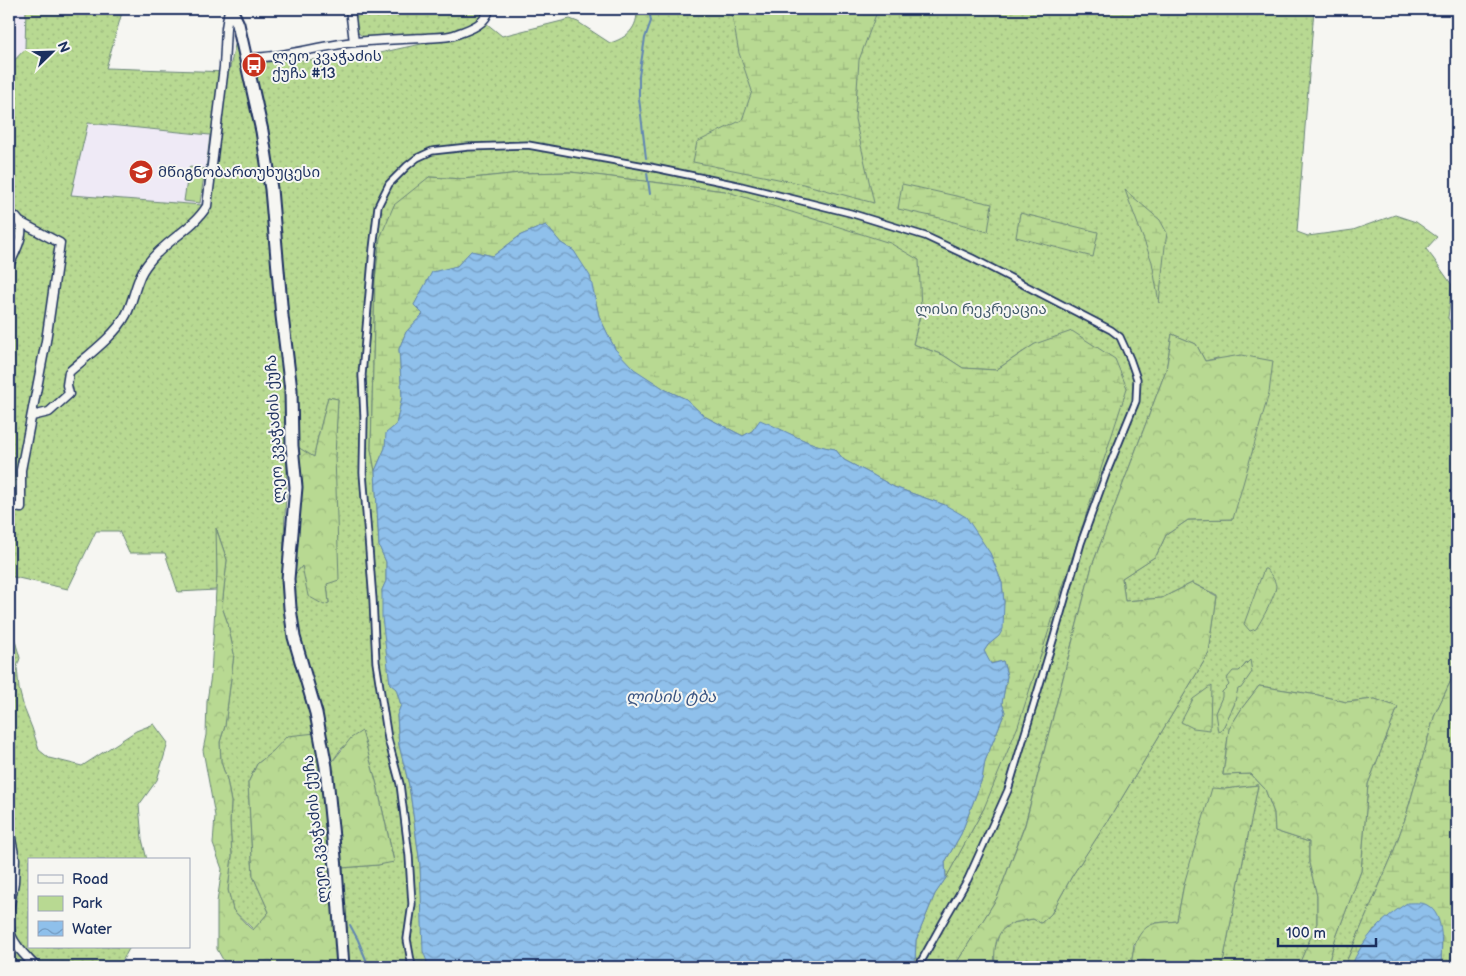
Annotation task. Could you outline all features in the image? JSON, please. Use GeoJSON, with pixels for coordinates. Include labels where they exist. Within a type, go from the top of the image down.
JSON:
{"type":"FeatureCollection","features":[{"type":"Feature","properties":{"kind":"main road","name":"ლეო კვაჭაძის ქუჩა"},"geometry":{"type":"LineString","coordinates":[[230,9],[238,24],[246,58],[262,131],[271,189],[282,316],[291,390],[292,446],[296,487],[288,579],[290,608],[294,637],[309,683],[326,767],[343,967]]}},
{"type":"Feature","properties":{"kind":"street"},"geometry":{"type":"LineString","coordinates":[[32,416],[49,412],[69,394],[67,385],[69,372],[118,328],[134,298],[139,279],[150,261],[204,212],[207,206],[224,67],[226,28],[230,9]]}},
{"type":"Feature","properties":{"kind":"street"},"geometry":{"type":"LineString","coordinates":[[350,9],[354,42]]}},
{"type":"Feature","properties":{"kind":"street"},"geometry":{"type":"LineString","coordinates":[[246,58],[283,55],[354,42],[452,36],[481,23],[489,9]]}},
{"type":"Feature","properties":{"kind":"street"},"geometry":{"type":"LineString","coordinates":[[412,967],[406,939],[412,904],[409,856],[400,784],[388,739],[376,662],[363,473],[364,416],[362,375],[378,206],[389,184],[406,166],[424,153],[432,150],[528,145],[738,185],[850,213],[925,236],[972,258],[1111,330],[1120,337],[1125,347],[1137,379],[1136,401],[1080,543],[1010,785],[968,879],[918,967]]}},
{"type":"Feature","properties":{"kind":"street"},"geometry":{"type":"LineString","coordinates":[[9,213],[14,215],[20,222],[60,243],[46,341],[21,470],[21,508],[9,506]]}},
{"type":"Feature","properties":{"kind":"street"},"geometry":{"type":"LineString","coordinates":[[9,266],[21,239],[22,230],[20,222]]}},
{"type":"Feature","properties":{"kind":"street"},"geometry":{"type":"LineString","coordinates":[[9,829],[15,859],[15,870],[9,910]]}},
{"type":"Feature","properties":{"kind":"street"},"geometry":{"type":"LineString","coordinates":[[9,914],[11,935],[20,950],[36,967]]}},
{"type":"Feature","properties":{"kind":"shaded area"},"geometry":{"type":"Polygon","coordinates":[[[9,9],[26,9],[25,49],[9,66],[9,9]]]}},
{"type":"Feature","properties":{"kind":"shaded area","name":"მწიგნობართუხუცესი"},"geometry":{"type":"Polygon","coordinates":[[[88,123],[211,135],[202,205],[70,195],[88,123]]]}},
{"type":"Feature","properties":{"kind":"green space"},"geometry":{"type":"Polygon","coordinates":[[[26,9],[123,9],[106,68],[229,72],[237,36],[257,127],[265,181],[274,301],[287,404],[287,471],[282,582],[288,622],[316,733],[273,751],[257,764],[248,783],[253,876],[269,912],[254,930],[233,910],[228,890],[232,856],[231,802],[221,762],[220,742],[225,726],[234,654],[228,624],[222,607],[227,560],[217,530],[216,590],[178,592],[165,553],[129,553],[119,531],[96,531],[68,589],[9,576],[9,66],[25,49],[26,9]],[[88,123],[71,195],[202,205],[210,135],[88,123]]]}},
{"type":"Feature","properties":{"kind":"green space"},"geometry":{"type":"Polygon","coordinates":[[[352,9],[485,9],[480,18],[468,27],[454,32],[364,37],[355,31],[352,9]]]}},
{"type":"Feature","properties":{"kind":"green space","name":"ლისი რეკრეაცია"},"geometry":{"type":"Polygon","coordinates":[[[637,9],[1314,9],[1297,232],[1308,236],[1353,230],[1395,215],[1416,222],[1437,237],[1426,249],[1452,285],[1448,318],[1457,335],[1457,668],[1435,714],[1406,816],[1392,856],[1344,967],[1327,967],[1361,871],[1368,784],[1398,707],[1375,699],[1346,702],[1318,695],[1259,686],[1229,729],[1223,775],[1251,774],[1265,789],[1274,813],[1275,831],[1309,842],[1309,863],[1317,896],[1317,924],[1300,962],[1300,967],[1222,967],[1258,785],[1225,789],[1184,884],[1177,921],[1155,923],[1134,944],[1131,967],[1072,967],[1073,962],[1056,967],[995,967],[994,951],[1000,931],[1013,923],[1033,919],[1041,923],[1051,914],[1072,876],[1114,811],[1209,653],[1217,595],[1192,583],[1162,598],[1125,601],[1122,578],[1156,556],[1166,535],[1188,520],[1233,519],[1218,358],[1205,361],[1196,344],[1172,334],[1166,370],[1092,566],[1025,824],[997,898],[954,967],[912,967],[915,963],[916,940],[935,894],[946,878],[984,808],[1035,344],[996,370],[963,368],[943,355],[913,344],[921,311],[725,191],[571,172],[520,173],[463,179],[429,177],[375,280],[371,449],[375,471],[379,546],[386,562],[386,581],[382,590],[390,684],[396,688],[401,705],[397,716],[399,745],[409,785],[420,864],[427,965],[429,967],[347,967],[341,868],[378,865],[394,861],[377,785],[362,732],[341,749],[329,766],[299,637],[291,579],[302,566],[329,603],[327,584],[338,399],[328,397],[314,457],[297,448],[297,389],[286,319],[277,188],[252,67],[261,59],[319,60],[371,55],[465,36],[480,29],[486,23],[502,36],[570,19],[578,22],[610,43],[622,38],[630,31],[636,22],[637,9]],[[1247,662],[1229,685],[1215,713],[1222,730],[1234,705],[1235,696],[1247,662]]]}},
{"type":"Feature","properties":{"kind":"green space"},"geometry":{"type":"Polygon","coordinates":[[[731,9],[878,9],[859,60],[855,119],[874,203],[803,184],[693,162],[697,142],[742,120],[752,91],[739,53],[731,9]]]}},
{"type":"Feature","properties":{"kind":"green space"},"geometry":{"type":"Polygon","coordinates":[[[189,167],[205,169],[200,203],[184,201],[189,167]]]}},
{"type":"Feature","properties":{"kind":"green space"},"geometry":{"type":"Polygon","coordinates":[[[571,172],[725,191],[890,243],[919,260],[921,311],[913,344],[943,355],[963,368],[996,370],[1035,344],[1072,331],[1115,359],[1127,388],[1018,726],[984,808],[946,878],[945,862],[961,834],[982,779],[985,761],[1005,712],[1002,703],[1007,676],[1003,661],[990,664],[984,651],[999,636],[1004,602],[1002,583],[990,553],[945,505],[894,487],[844,460],[835,449],[815,445],[760,421],[752,431],[743,436],[704,416],[686,399],[666,390],[633,369],[615,349],[599,316],[595,298],[574,251],[561,243],[546,225],[521,235],[493,256],[471,251],[457,266],[432,273],[414,305],[423,314],[406,332],[399,349],[402,397],[396,425],[387,433],[385,448],[375,471],[371,449],[375,280],[380,238],[394,205],[429,177],[463,179],[520,173],[571,172]]]}},
{"type":"Feature","properties":{"kind":"green space"},"geometry":{"type":"Polygon","coordinates":[[[902,184],[992,204],[988,232],[940,218],[898,209],[902,184]]]}},
{"type":"Feature","properties":{"kind":"green space"},"geometry":{"type":"Polygon","coordinates":[[[1125,190],[1160,220],[1167,233],[1159,303],[1152,262],[1125,190]]]}},
{"type":"Feature","properties":{"kind":"green space"},"geometry":{"type":"Polygon","coordinates":[[[1020,213],[1098,232],[1093,257],[1016,237],[1020,213]]]}},
{"type":"Feature","properties":{"kind":"green space"},"geometry":{"type":"Polygon","coordinates":[[[1172,334],[1196,344],[1205,361],[1241,355],[1273,361],[1269,393],[1233,519],[1188,520],[1166,535],[1156,556],[1122,578],[1125,601],[1162,598],[1192,583],[1217,596],[1209,653],[1114,811],[1072,876],[1051,914],[1041,923],[1033,919],[1013,923],[1002,930],[996,941],[995,967],[954,967],[997,898],[1025,825],[1092,566],[1166,370],[1172,334]]]}},
{"type":"Feature","properties":{"kind":"green space"},"geometry":{"type":"Polygon","coordinates":[[[328,397],[338,399],[335,456],[339,580],[327,584],[329,603],[324,605],[308,596],[302,566],[291,579],[296,446],[314,457],[328,397]]]}},
{"type":"Feature","properties":{"kind":"green space"},"geometry":{"type":"Polygon","coordinates":[[[216,528],[227,560],[222,607],[228,624],[234,654],[225,726],[220,742],[221,762],[231,802],[232,856],[228,890],[233,910],[253,930],[269,912],[253,876],[248,783],[257,764],[287,736],[316,733],[324,795],[338,967],[227,967],[217,949],[217,902],[222,869],[213,844],[215,816],[203,750],[211,675],[217,573],[216,528]]]}},
{"type":"Feature","properties":{"kind":"green space"},"geometry":{"type":"Polygon","coordinates":[[[1264,569],[1266,569],[1276,586],[1274,595],[1256,629],[1250,631],[1244,624],[1264,569]]]}},
{"type":"Feature","properties":{"kind":"green space"},"geometry":{"type":"Polygon","coordinates":[[[9,620],[20,658],[17,667],[19,689],[24,708],[39,750],[49,758],[82,766],[136,731],[154,724],[168,743],[157,780],[139,805],[142,839],[147,858],[28,858],[28,948],[129,948],[119,967],[9,967],[9,620]]]}},
{"type":"Feature","properties":{"kind":"green space"},"geometry":{"type":"Polygon","coordinates":[[[1250,660],[1252,672],[1241,688],[1238,689],[1234,705],[1222,730],[1218,732],[1215,713],[1222,697],[1222,692],[1229,685],[1228,677],[1233,671],[1239,671],[1250,660]]]}},
{"type":"Feature","properties":{"kind":"green space"},"geometry":{"type":"Polygon","coordinates":[[[1457,668],[1457,932],[1449,967],[1441,967],[1442,936],[1374,929],[1351,967],[1344,967],[1392,856],[1406,816],[1435,714],[1457,668]]]}},
{"type":"Feature","properties":{"kind":"green space"},"geometry":{"type":"Polygon","coordinates":[[[1211,686],[1210,730],[1193,728],[1181,722],[1193,699],[1211,686]]]}},
{"type":"Feature","properties":{"kind":"green space"},"geometry":{"type":"Polygon","coordinates":[[[1259,686],[1318,695],[1346,702],[1375,699],[1398,707],[1368,784],[1361,871],[1327,967],[1300,967],[1300,962],[1317,923],[1317,896],[1309,863],[1309,842],[1275,831],[1274,813],[1265,789],[1251,774],[1223,775],[1229,729],[1259,686]]]}},
{"type":"Feature","properties":{"kind":"green space"},"geometry":{"type":"Polygon","coordinates":[[[362,731],[377,785],[394,862],[341,868],[329,766],[351,738],[362,731]]]}},
{"type":"Feature","properties":{"kind":"green space"},"geometry":{"type":"Polygon","coordinates":[[[1258,785],[1222,967],[1131,967],[1137,940],[1144,929],[1157,923],[1177,921],[1184,884],[1212,788],[1225,789],[1258,785]]]}},
{"type":"Feature","properties":{"kind":"green space"},"geometry":{"type":"Polygon","coordinates":[[[1457,935],[1457,967],[1449,967],[1457,935]]]}},
{"type":"Feature","properties":{"kind":"water","name":"ლისის ტბა"},"geometry":{"type":"Polygon","coordinates":[[[546,225],[561,243],[574,251],[590,276],[599,316],[615,349],[634,369],[666,390],[686,399],[704,416],[743,436],[752,431],[760,420],[816,445],[835,449],[844,460],[894,487],[945,505],[966,517],[990,553],[1002,583],[1004,602],[1003,629],[999,636],[984,651],[991,664],[1003,661],[1007,676],[1002,703],[1005,712],[985,761],[982,779],[961,834],[945,862],[946,878],[935,894],[916,940],[915,963],[912,967],[429,967],[423,951],[420,864],[409,785],[399,745],[397,715],[401,705],[396,689],[390,684],[382,617],[382,590],[386,581],[386,562],[379,546],[375,471],[385,448],[386,433],[396,425],[402,397],[399,349],[406,332],[423,314],[414,305],[432,272],[457,266],[471,251],[493,256],[521,235],[546,225]]]}},
{"type":"Feature","properties":{"kind":"water"},"geometry":{"type":"Polygon","coordinates":[[[1407,903],[1425,904],[1437,916],[1442,942],[1441,967],[1351,967],[1361,947],[1381,923],[1407,903]]]}},
{"type":"Feature","properties":{"kind":"waterway"},"geometry":{"type":"LineString","coordinates":[[646,158],[639,98],[639,76],[645,38],[651,21],[649,9]]}},
{"type":"Feature","properties":{"kind":"waterway"},"geometry":{"type":"LineString","coordinates":[[647,173],[650,194]]}},
{"type":"Feature","properties":{"kind":"waterway"},"geometry":{"type":"LineString","coordinates":[[350,925],[369,967]]}},
{"type":"Feature","properties":{"kind":"place","name":"ლეო კვაჭაძის ქუჩა #13"},"geometry":{"type":"Point","coordinates":[254,65]}},
{"type":"Feature","properties":{"kind":"place","name":"მწიგნობართუხუცესი"},"geometry":{"type":"Point","coordinates":[141,172]}}]}
